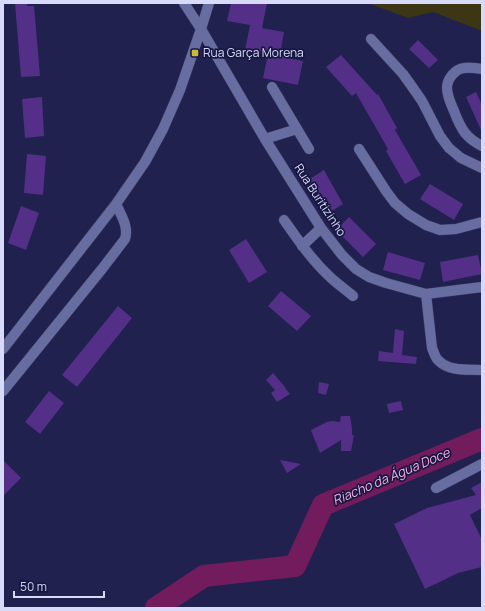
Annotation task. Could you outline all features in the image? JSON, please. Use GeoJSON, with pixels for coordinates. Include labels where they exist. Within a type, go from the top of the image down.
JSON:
{"type":"FeatureCollection","features":[{"type":"Feature","properties":{"kind":"street","name":"Rua Buritizinho"},"geometry":{"type":"LineString","coordinates":[[184,3],[201,29],[265,139],[321,228],[342,256],[356,269],[369,277],[386,284],[426,294],[482,286]]}},
{"type":"Feature","properties":{"kind":"street"},"geometry":{"type":"LineString","coordinates":[[3,349],[116,204],[145,162],[163,129],[180,90],[209,3]]}},
{"type":"Feature","properties":{"kind":"street"},"geometry":{"type":"LineString","coordinates":[[371,39],[403,74],[422,101],[440,136],[449,148],[461,158],[482,168]]}},
{"type":"Feature","properties":{"kind":"street"},"geometry":{"type":"LineString","coordinates":[[482,69],[462,68],[450,77],[447,89],[451,104],[465,133],[473,141],[482,146]]}},
{"type":"Feature","properties":{"kind":"street"},"geometry":{"type":"LineString","coordinates":[[272,87],[309,148]]}},
{"type":"Feature","properties":{"kind":"street"},"geometry":{"type":"LineString","coordinates":[[265,139],[297,129]]}},
{"type":"Feature","properties":{"kind":"street"},"geometry":{"type":"LineString","coordinates":[[359,148],[395,203],[426,226],[440,230],[456,229],[482,222]]}},
{"type":"Feature","properties":{"kind":"street"},"geometry":{"type":"LineString","coordinates":[[3,391],[102,270],[125,239],[127,234],[126,227],[116,204]]}},
{"type":"Feature","properties":{"kind":"street"},"geometry":{"type":"LineString","coordinates":[[284,220],[314,260],[330,277],[353,296]]}},
{"type":"Feature","properties":{"kind":"street"},"geometry":{"type":"LineString","coordinates":[[302,246],[321,228]]}},
{"type":"Feature","properties":{"kind":"street"},"geometry":{"type":"LineString","coordinates":[[426,294],[432,348],[435,356],[446,366],[482,370]]}},
{"type":"Feature","properties":{"kind":"street"},"geometry":{"type":"LineString","coordinates":[[436,488],[482,464]]}},
{"type":"Feature","properties":{"kind":"shaded area"},"geometry":{"type":"Polygon","coordinates":[[[368,3],[482,3],[482,31],[433,12],[408,18],[368,3]]]}},
{"type":"Feature","properties":{"kind":"building"},"geometry":{"type":"Polygon","coordinates":[[[15,3],[27,3],[27,6],[34,6],[40,76],[21,77],[15,3]]]}},
{"type":"Feature","properties":{"kind":"building"},"geometry":{"type":"Polygon","coordinates":[[[231,3],[267,3],[262,28],[284,32],[280,55],[303,61],[298,85],[263,78],[268,54],[245,50],[250,25],[227,21],[231,3]]]}},
{"type":"Feature","properties":{"kind":"building"},"geometry":{"type":"Polygon","coordinates":[[[418,40],[438,60],[429,68],[409,49],[418,40]]]}},
{"type":"Feature","properties":{"kind":"building"},"geometry":{"type":"Polygon","coordinates":[[[341,55],[377,95],[378,94],[397,128],[395,130],[421,175],[405,184],[386,151],[388,149],[356,93],[352,96],[326,67],[341,55]]]}},
{"type":"Feature","properties":{"kind":"building"},"geometry":{"type":"Polygon","coordinates":[[[476,92],[482,105],[482,132],[466,97],[476,92]]]}},
{"type":"Feature","properties":{"kind":"building"},"geometry":{"type":"Polygon","coordinates":[[[42,97],[44,136],[25,138],[22,99],[42,97]]]}},
{"type":"Feature","properties":{"kind":"building"},"geometry":{"type":"Polygon","coordinates":[[[27,154],[46,156],[43,195],[24,193],[27,154]]]}},
{"type":"Feature","properties":{"kind":"building"},"geometry":{"type":"Polygon","coordinates":[[[324,170],[343,204],[327,214],[308,180],[324,170]]]}},
{"type":"Feature","properties":{"kind":"building"},"geometry":{"type":"Polygon","coordinates":[[[430,184],[463,204],[454,220],[420,199],[430,184]]]}},
{"type":"Feature","properties":{"kind":"building"},"geometry":{"type":"Polygon","coordinates":[[[21,206],[39,213],[26,250],[8,243],[21,206]]]}},
{"type":"Feature","properties":{"kind":"building"},"geometry":{"type":"Polygon","coordinates":[[[349,217],[376,244],[363,257],[336,230],[349,217]]]}},
{"type":"Feature","properties":{"kind":"building"},"geometry":{"type":"Polygon","coordinates":[[[246,239],[267,272],[249,283],[229,250],[246,239]]]}},
{"type":"Feature","properties":{"kind":"building"},"geometry":{"type":"Polygon","coordinates":[[[388,252],[425,263],[420,280],[383,270],[388,252]]]}},
{"type":"Feature","properties":{"kind":"building"},"geometry":{"type":"Polygon","coordinates":[[[478,255],[482,274],[443,282],[440,262],[478,255]]]}},
{"type":"Feature","properties":{"kind":"building"},"geometry":{"type":"Polygon","coordinates":[[[281,291],[311,316],[297,331],[268,306],[281,291]]]}},
{"type":"Feature","properties":{"kind":"building"},"geometry":{"type":"Polygon","coordinates":[[[118,306],[132,318],[77,387],[62,375],[118,306]]]}},
{"type":"Feature","properties":{"kind":"building"},"geometry":{"type":"Polygon","coordinates":[[[395,329],[404,331],[402,355],[417,357],[416,364],[378,361],[379,351],[393,353],[395,329]]]}},
{"type":"Feature","properties":{"kind":"building"},"geometry":{"type":"Polygon","coordinates":[[[273,373],[290,394],[277,402],[271,393],[275,390],[266,380],[273,373]]]}},
{"type":"Feature","properties":{"kind":"building"},"geometry":{"type":"Polygon","coordinates":[[[319,382],[329,384],[326,395],[318,393],[319,382]]]}},
{"type":"Feature","properties":{"kind":"building"},"geometry":{"type":"Polygon","coordinates":[[[49,391],[64,403],[40,434],[25,422],[49,391]]]}},
{"type":"Feature","properties":{"kind":"building"},"geometry":{"type":"Polygon","coordinates":[[[401,401],[403,410],[389,413],[387,404],[401,401]]]}},
{"type":"Feature","properties":{"kind":"building"},"geometry":{"type":"Polygon","coordinates":[[[341,416],[350,416],[352,435],[354,435],[351,451],[341,451],[341,440],[320,453],[311,430],[327,422],[340,422],[341,416]]]}},
{"type":"Feature","properties":{"kind":"building"},"geometry":{"type":"Polygon","coordinates":[[[3,460],[21,478],[3,496],[3,460]]]}},
{"type":"Feature","properties":{"kind":"building"},"geometry":{"type":"Polygon","coordinates":[[[280,460],[301,464],[287,473],[280,460]]]}},
{"type":"Feature","properties":{"kind":"building"},"geometry":{"type":"Polygon","coordinates":[[[482,482],[482,508],[470,515],[482,540],[482,567],[458,573],[425,589],[394,524],[427,508],[476,495],[471,488],[482,482]]]}},
{"type":"Feature","properties":{"kind":"waterway","name":"Riacho da Água Doce"},"geometry":{"type":"LineString","coordinates":[[156,608],[204,576],[295,566],[323,505],[482,439]]}},
{"type":"Feature","properties":{"kind":"place","name":"Rua Garça Morena"},"geometry":{"type":"Point","coordinates":[195,53]}}]}
